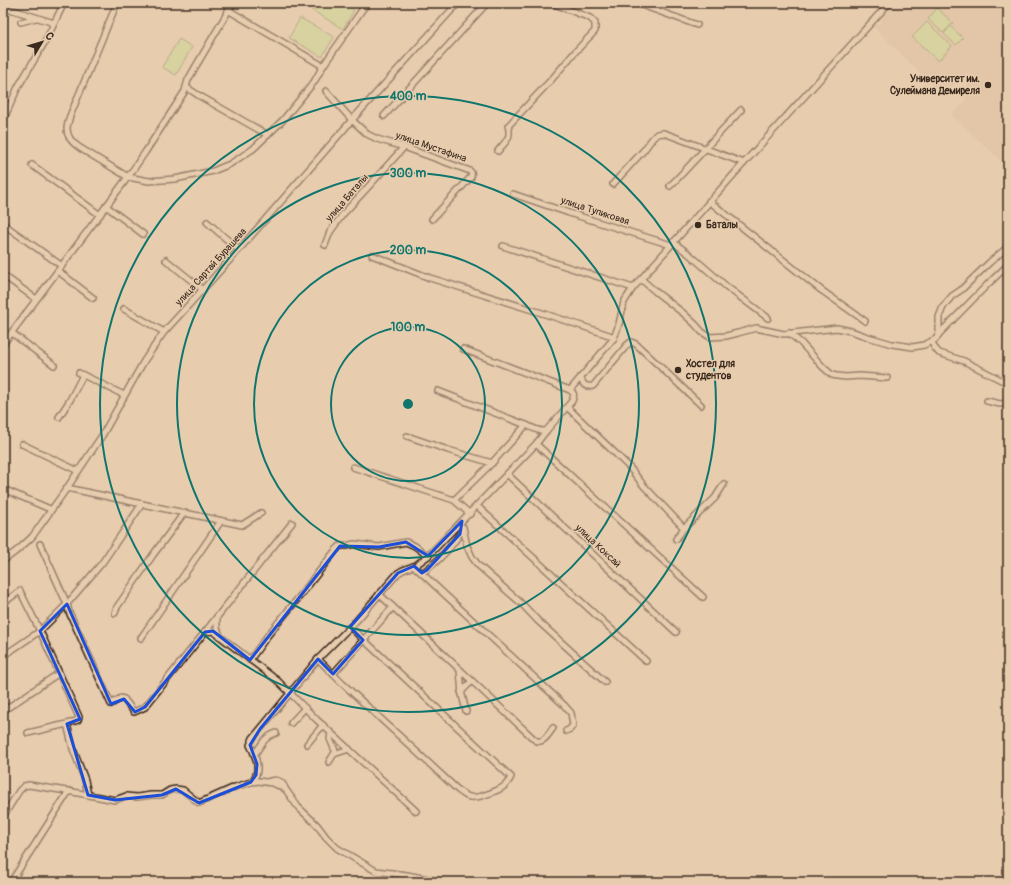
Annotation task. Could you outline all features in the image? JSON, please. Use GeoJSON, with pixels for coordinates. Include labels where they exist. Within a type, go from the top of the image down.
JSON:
{"type":"FeatureCollection","features":[{"type":"Feature","properties":{"kind":"street"},"geometry":{"type":"LineString","coordinates":[[3,121],[18,87],[46,40],[64,3]]}},
{"type":"Feature","properties":{"kind":"street"},"geometry":{"type":"LineString","coordinates":[[117,3],[70,116],[67,129],[69,137],[74,144],[80,148],[128,177],[150,181],[175,179],[213,171],[242,157],[268,136],[314,82],[323,66],[352,24],[364,7],[369,3]]}},
{"type":"Feature","properties":{"kind":"street"},"geometry":{"type":"LineString","coordinates":[[3,344],[146,151],[185,91],[196,66],[233,3]]}},
{"type":"Feature","properties":{"kind":"street"},"geometry":{"type":"LineString","coordinates":[[357,3],[364,7]]}},
{"type":"Feature","properties":{"kind":"street","name":"улица Сартай Бурашева"},"geometry":{"type":"LineString","coordinates":[[3,561],[32,537],[50,509],[67,488],[103,434],[144,361],[164,332],[239,250],[352,120],[458,3]]}},
{"type":"Feature","properties":{"kind":"street"},"geometry":{"type":"LineString","coordinates":[[384,116],[487,3]]}},
{"type":"Feature","properties":{"kind":"street"},"geometry":{"type":"LineString","coordinates":[[498,151],[508,138],[510,133],[508,126],[595,31],[595,23],[590,18],[552,3]]}},
{"type":"Feature","properties":{"kind":"street"},"geometry":{"type":"LineString","coordinates":[[636,3],[697,26]]}},
{"type":"Feature","properties":{"kind":"street"},"geometry":{"type":"LineString","coordinates":[[570,390],[614,338],[621,320],[624,302],[633,288],[709,201],[889,3]]}},
{"type":"Feature","properties":{"kind":"street"},"geometry":{"type":"LineString","coordinates":[[3,10],[13,10],[54,24]]}},
{"type":"Feature","properties":{"kind":"street"},"geometry":{"type":"LineString","coordinates":[[228,10],[323,66]]}},
{"type":"Feature","properties":{"kind":"street"},"geometry":{"type":"LineString","coordinates":[[21,22],[37,18]]}},
{"type":"Feature","properties":{"kind":"street"},"geometry":{"type":"LineString","coordinates":[[186,87],[268,136]]}},
{"type":"Feature","properties":{"kind":"street","name":"улица Мустафина"},"geometry":{"type":"LineString","coordinates":[[326,91],[367,134],[377,139],[404,147],[472,172],[471,177],[432,219]]}},
{"type":"Feature","properties":{"kind":"street"},"geometry":{"type":"LineString","coordinates":[[670,186],[683,174],[741,110]]}},
{"type":"Feature","properties":{"kind":"street"},"geometry":{"type":"LineString","coordinates":[[613,184],[657,134],[664,133],[744,163]]}},
{"type":"Feature","properties":{"kind":"street","name":"улица Баталы"},"geometry":{"type":"LineString","coordinates":[[325,245],[330,232],[343,214],[404,147]]}},
{"type":"Feature","properties":{"kind":"street"},"geometry":{"type":"LineString","coordinates":[[32,165],[100,215]]}},
{"type":"Feature","properties":{"kind":"street","name":"улица Тупиковая"},"geometry":{"type":"LineString","coordinates":[[513,194],[569,213],[672,243],[689,254],[727,287],[768,318]]}},
{"type":"Feature","properties":{"kind":"street"},"geometry":{"type":"LineString","coordinates":[[709,201],[821,290],[865,321]]}},
{"type":"Feature","properties":{"kind":"street"},"geometry":{"type":"LineString","coordinates":[[106,206],[143,234]]}},
{"type":"Feature","properties":{"kind":"street"},"geometry":{"type":"LineString","coordinates":[[207,222],[239,250]]}},
{"type":"Feature","properties":{"kind":"street"},"geometry":{"type":"LineString","coordinates":[[3,224],[62,266]]}},
{"type":"Feature","properties":{"kind":"street"},"geometry":{"type":"LineString","coordinates":[[503,246],[633,288]]}},
{"type":"Feature","properties":{"kind":"street"},"geometry":{"type":"LineString","coordinates":[[939,334],[939,317],[942,307],[952,296],[961,290],[1008,247]]}},
{"type":"Feature","properties":{"kind":"street"},"geometry":{"type":"LineString","coordinates":[[372,255],[430,278],[542,313],[614,338]]}},
{"type":"Feature","properties":{"kind":"street"},"geometry":{"type":"LineString","coordinates":[[166,260],[203,290]]}},
{"type":"Feature","properties":{"kind":"street"},"geometry":{"type":"LineString","coordinates":[[641,279],[683,313],[702,332],[710,337],[726,336],[756,328],[784,334],[837,328],[892,344],[913,347],[924,346],[936,339],[939,334],[988,284],[1008,266]]}},
{"type":"Feature","properties":{"kind":"street"},"geometry":{"type":"LineString","coordinates":[[58,271],[93,298]]}},
{"type":"Feature","properties":{"kind":"street"},"geometry":{"type":"LineString","coordinates":[[3,275],[36,299]]}},
{"type":"Feature","properties":{"kind":"street"},"geometry":{"type":"LineString","coordinates":[[124,309],[164,332]]}},
{"type":"Feature","properties":{"kind":"street"},"geometry":{"type":"LineString","coordinates":[[12,333],[54,365]]}},
{"type":"Feature","properties":{"kind":"street"},"geometry":{"type":"LineString","coordinates":[[789,333],[801,343],[823,368],[832,375],[846,377],[860,376],[887,378]]}},
{"type":"Feature","properties":{"kind":"street"},"geometry":{"type":"LineString","coordinates":[[932,341],[934,347],[939,353],[964,361],[1001,380],[1008,381]]}},
{"type":"Feature","properties":{"kind":"street"},"geometry":{"type":"LineString","coordinates":[[581,378],[584,385],[588,387],[593,386],[631,342],[636,344],[701,405]]}},
{"type":"Feature","properties":{"kind":"street"},"geometry":{"type":"LineString","coordinates":[[252,782],[256,775],[257,764],[255,754],[248,746],[318,659],[357,620],[398,573],[414,566],[428,556],[462,524],[477,506],[536,444],[546,430],[572,401],[574,393],[570,390],[463,349]]}},
{"type":"Feature","properties":{"kind":"street"},"geometry":{"type":"LineString","coordinates":[[59,416],[70,400],[81,374],[124,395]]}},
{"type":"Feature","properties":{"kind":"street"},"geometry":{"type":"LineString","coordinates":[[438,391],[536,430],[546,430]]}},
{"type":"Feature","properties":{"kind":"street"},"geometry":{"type":"LineString","coordinates":[[987,401],[1000,404],[1008,403]]}},
{"type":"Feature","properties":{"kind":"street"},"geometry":{"type":"LineString","coordinates":[[567,407],[630,468],[644,486],[684,528]]}},
{"type":"Feature","properties":{"kind":"street"},"geometry":{"type":"LineString","coordinates":[[454,500],[492,463],[526,425]]}},
{"type":"Feature","properties":{"kind":"street"},"geometry":{"type":"LineString","coordinates":[[407,436],[492,463]]}},
{"type":"Feature","properties":{"kind":"street"},"geometry":{"type":"LineString","coordinates":[[22,444],[78,471]]}},
{"type":"Feature","properties":{"kind":"street"},"geometry":{"type":"LineString","coordinates":[[536,444],[703,597]]}},
{"type":"Feature","properties":{"kind":"street"},"geometry":{"type":"LineString","coordinates":[[353,467],[454,500],[470,514]]}},
{"type":"Feature","properties":{"kind":"street","name":"улица Коксай"},"geometry":{"type":"LineString","coordinates":[[507,474],[676,632]]}},
{"type":"Feature","properties":{"kind":"street"},"geometry":{"type":"LineString","coordinates":[[676,539],[684,528],[715,498],[724,484]]}},
{"type":"Feature","properties":{"kind":"street"},"geometry":{"type":"LineString","coordinates":[[67,488],[242,525],[261,513]]}},
{"type":"Feature","properties":{"kind":"street"},"geometry":{"type":"LineString","coordinates":[[3,489],[50,509]]}},
{"type":"Feature","properties":{"kind":"street"},"geometry":{"type":"LineString","coordinates":[[3,656],[40,631],[67,604],[102,563],[142,504]]}},
{"type":"Feature","properties":{"kind":"street"},"geometry":{"type":"LineString","coordinates":[[477,506],[646,661]]}},
{"type":"Feature","properties":{"kind":"street"},"geometry":{"type":"LineString","coordinates":[[115,612],[152,555],[184,513]]}},
{"type":"Feature","properties":{"kind":"street"},"geometry":{"type":"LineString","coordinates":[[141,638],[221,521]]}},
{"type":"Feature","properties":{"kind":"street"},"geometry":{"type":"LineString","coordinates":[[40,544],[111,704],[121,698],[124,699],[134,712],[145,707],[292,523]]}},
{"type":"Feature","properties":{"kind":"street"},"geometry":{"type":"LineString","coordinates":[[422,573],[443,554],[460,534],[462,524]]}},
{"type":"Feature","properties":{"kind":"street"},"geometry":{"type":"LineString","coordinates":[[462,524],[467,546],[478,565],[605,682]]}},
{"type":"Feature","properties":{"kind":"street"},"geometry":{"type":"LineString","coordinates":[[250,660],[268,635],[340,546],[354,544],[379,546],[406,542],[415,546],[428,556]]}},
{"type":"Feature","properties":{"kind":"street"},"geometry":{"type":"LineString","coordinates":[[414,566],[571,713],[573,725],[570,730],[566,732]]}},
{"type":"Feature","properties":{"kind":"street"},"geometry":{"type":"LineString","coordinates":[[3,603],[20,591],[79,717],[78,720],[66,724],[28,733]]}},
{"type":"Feature","properties":{"kind":"street"},"geometry":{"type":"LineString","coordinates":[[379,594],[534,739],[539,742],[541,741],[546,738],[553,728]]}},
{"type":"Feature","properties":{"kind":"street"},"geometry":{"type":"LineString","coordinates":[[333,674],[393,607]]}},
{"type":"Feature","properties":{"kind":"street"},"geometry":{"type":"LineString","coordinates":[[217,616],[217,628],[221,637]]}},
{"type":"Feature","properties":{"kind":"street"},"geometry":{"type":"LineString","coordinates":[[318,659],[466,796],[471,798],[476,797],[504,787],[510,777],[350,627]]}},
{"type":"Feature","properties":{"kind":"street"},"geometry":{"type":"LineString","coordinates":[[205,632],[213,631],[278,682],[416,811]]}},
{"type":"Feature","properties":{"kind":"street"},"geometry":{"type":"LineString","coordinates":[[460,670],[461,692],[466,711]]}},
{"type":"Feature","properties":{"kind":"street"},"geometry":{"type":"LineString","coordinates":[[3,711],[59,673]]}},
{"type":"Feature","properties":{"kind":"street"},"geometry":{"type":"LineString","coordinates":[[461,692],[472,681]]}},
{"type":"Feature","properties":{"kind":"street"},"geometry":{"type":"LineString","coordinates":[[292,723],[305,708]]}},
{"type":"Feature","properties":{"kind":"street"},"geometry":{"type":"LineString","coordinates":[[66,724],[73,749],[84,776],[88,795]]}},
{"type":"Feature","properties":{"kind":"street"},"geometry":{"type":"LineString","coordinates":[[307,744],[323,725]]}},
{"type":"Feature","properties":{"kind":"street"},"geometry":{"type":"LineString","coordinates":[[255,754],[262,742],[270,735],[276,733]]}},
{"type":"Feature","properties":{"kind":"street"},"geometry":{"type":"LineString","coordinates":[[331,733],[330,739],[336,753]]}},
{"type":"Feature","properties":{"kind":"street"},"geometry":{"type":"LineString","coordinates":[[329,762],[331,757],[336,753],[349,749]]}},
{"type":"Feature","properties":{"kind":"street"},"geometry":{"type":"LineString","coordinates":[[3,817],[19,791],[24,786],[29,785],[115,800],[126,796],[137,797],[162,795],[170,790],[176,789],[183,790],[198,803],[235,787],[252,782],[266,782],[282,787],[286,790],[298,807],[317,825],[320,831],[337,848],[376,871],[443,882]]}},
{"type":"Feature","properties":{"kind":"street"},"geometry":{"type":"LineString","coordinates":[[11,882],[69,791]]}},
{"type":"Feature","properties":{"kind":"highlighted area"},"geometry":{"type":"Polygon","coordinates":[[[462,521],[460,534],[427,570],[422,573],[414,566],[398,573],[350,627],[363,640],[333,674],[318,659],[260,729],[250,745],[257,764],[256,775],[251,782],[199,803],[176,789],[162,795],[115,800],[88,795],[67,724],[80,719],[40,631],[67,604],[111,704],[124,699],[135,712],[145,707],[205,632],[213,631],[250,660],[340,546],[379,547],[406,542],[428,556],[462,521]]]}},
{"type":"Feature","properties":{"kind":"shaded area","name":"Университет им. Сулеймана Демиреля"},"geometry":{"type":"Polygon","coordinates":[[[894,3],[1008,3],[1008,158],[1003,163],[952,115],[965,102],[970,74],[965,73],[943,96],[873,26],[876,22],[879,25],[882,21],[881,17],[894,3]]]}},
{"type":"Feature","properties":{"kind":"green space"},"geometry":{"type":"Polygon","coordinates":[[[313,3],[343,3],[354,10],[343,29],[310,9],[313,3]]]}},
{"type":"Feature","properties":{"kind":"green space"},"geometry":{"type":"Polygon","coordinates":[[[937,8],[953,23],[943,33],[928,19],[937,8]]]}},
{"type":"Feature","properties":{"kind":"green space"},"geometry":{"type":"Polygon","coordinates":[[[300,18],[334,37],[322,57],[289,38],[300,18]]]}},
{"type":"Feature","properties":{"kind":"green space"},"geometry":{"type":"Polygon","coordinates":[[[927,22],[952,46],[938,61],[912,37],[927,22]]]}},
{"type":"Feature","properties":{"kind":"green space"},"geometry":{"type":"Polygon","coordinates":[[[950,26],[963,38],[956,45],[944,34],[950,26]]]}},
{"type":"Feature","properties":{"kind":"green space"},"geometry":{"type":"Polygon","coordinates":[[[179,39],[192,47],[176,75],[162,67],[179,39]]]}},
{"type":"Feature","properties":{"kind":"place","name":"Университет им. Сулеймана Демиреля"},"geometry":{"type":"Point","coordinates":[988,85]}},
{"type":"Feature","properties":{"kind":"place","name":"Баталы"},"geometry":{"type":"Point","coordinates":[698,225]}},
{"type":"Feature","properties":{"kind":"place","name":"Хостел для студентов"},"geometry":{"type":"Point","coordinates":[678,370]}}]}
